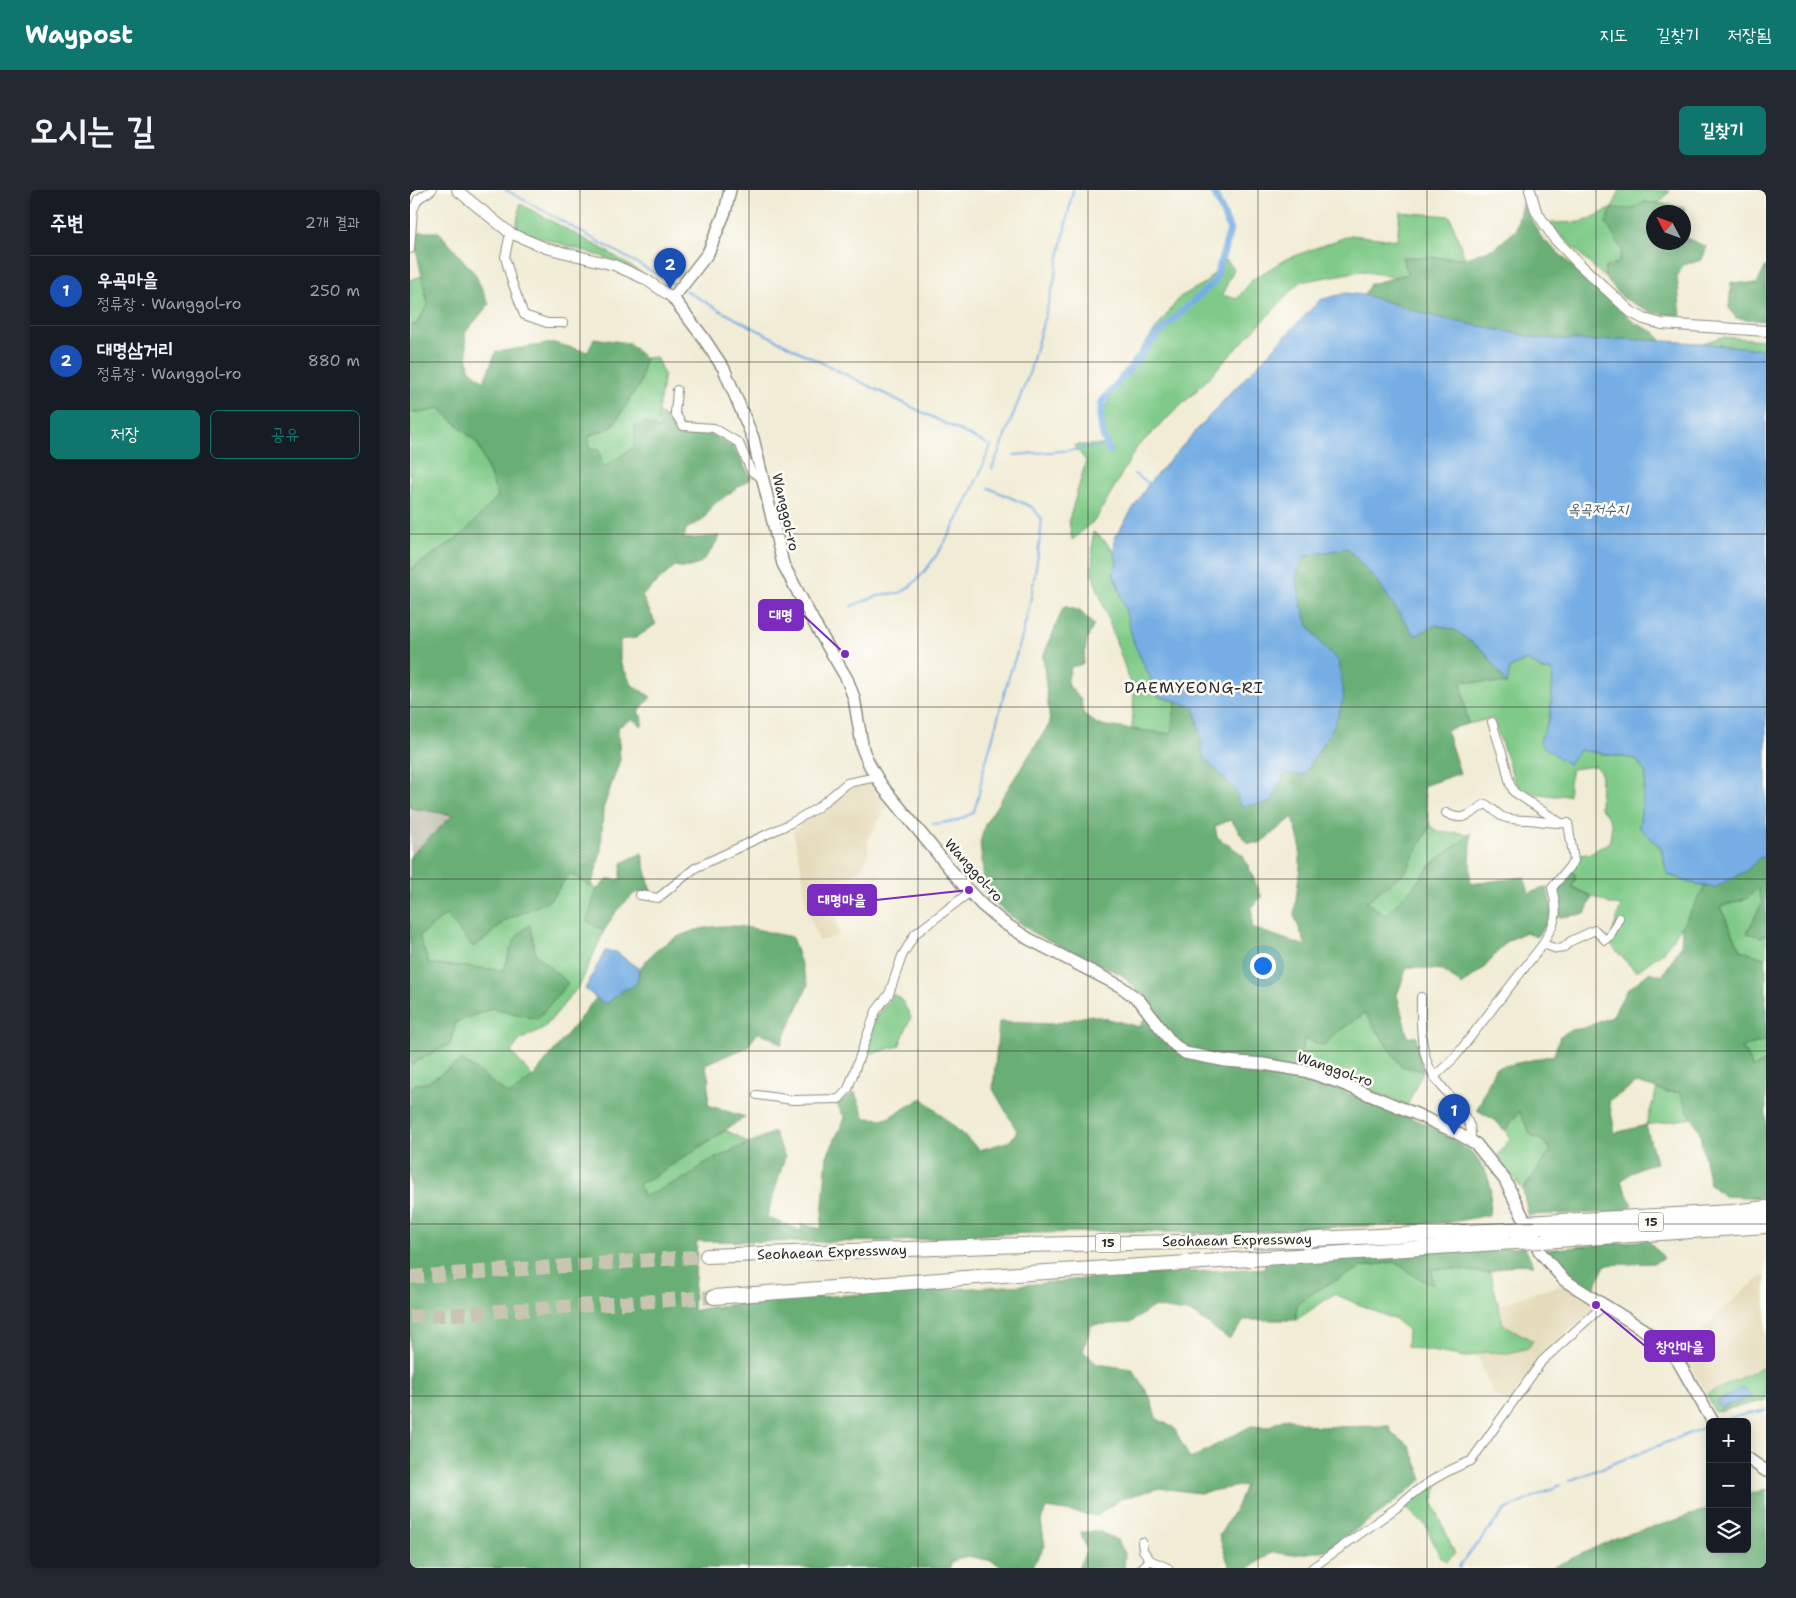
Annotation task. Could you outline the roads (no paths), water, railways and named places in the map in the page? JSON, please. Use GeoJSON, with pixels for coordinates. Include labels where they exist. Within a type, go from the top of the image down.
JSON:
{"type":"FeatureCollection","features":[{"type":"Feature","properties":{"kind":"highway","name":"Seohaean Expressway"},"geometry":{"type":"LineString","coordinates":[[1539,1235],[1766,1214]]}},
{"type":"Feature","properties":{"kind":"highway","name":"Seohaean Expressway"},"geometry":{"type":"LineString","coordinates":[[707,1256],[1023,1245],[1512,1236],[1766,1226]]}},
{"type":"Feature","properties":{"kind":"highway","name":"Seohaean Expressway"},"geometry":{"type":"LineString","coordinates":[[714,1297],[1512,1236]]}},
{"type":"Feature","properties":{"kind":"main road"},"geometry":{"type":"LineString","coordinates":[[678,291],[708,253],[725,212],[730,190]]}},
{"type":"Feature","properties":{"kind":"main road","name":"Wanggol-ro"},"geometry":{"type":"LineString","coordinates":[[678,291],[702,336],[724,369],[753,438],[783,564],[847,679],[854,698],[863,750],[876,777],[970,892],[1004,923],[1020,934],[1120,986],[1140,1001],[1171,1042],[1185,1053],[1226,1061],[1263,1064],[1305,1071],[1338,1082],[1416,1114],[1472,1141],[1504,1180],[1540,1252],[1564,1280],[1644,1330],[1665,1346],[1678,1361],[1711,1418]]}},
{"type":"Feature","properties":{"kind":"main road"},"geometry":{"type":"LineString","coordinates":[[1751,1461],[1766,1471]]}},
{"type":"Feature","properties":{"kind":"street"},"geometry":{"type":"LineString","coordinates":[[410,249],[412,210],[418,199],[432,190]]}},
{"type":"Feature","properties":{"kind":"street","name":"Wanggol-ro"},"geometry":{"type":"LineString","coordinates":[[457,190],[510,233],[546,248],[614,265],[678,291]]}},
{"type":"Feature","properties":{"kind":"street"},"geometry":{"type":"LineString","coordinates":[[1530,190],[1536,211],[1554,238],[1631,312],[1644,319],[1662,324],[1766,331]]}},
{"type":"Feature","properties":{"kind":"street"},"geometry":{"type":"LineString","coordinates":[[510,233],[505,257],[524,315],[547,323],[563,323]]}},
{"type":"Feature","properties":{"kind":"street"},"geometry":{"type":"LineString","coordinates":[[676,390],[675,413],[683,426],[714,428],[739,443],[751,471],[763,479]]}},
{"type":"Feature","properties":{"kind":"street"},"geometry":{"type":"LineString","coordinates":[[1492,722],[1514,792],[1561,823]]}},
{"type":"Feature","properties":{"kind":"street"},"geometry":{"type":"LineString","coordinates":[[640,895],[658,898],[695,868],[789,824],[817,808],[847,783],[876,777]]}},
{"type":"Feature","properties":{"kind":"street"},"geometry":{"type":"LineString","coordinates":[[1434,1077],[1455,1057],[1544,944],[1547,934],[1555,921],[1552,888],[1574,861],[1568,823],[1551,824],[1528,820],[1513,820],[1501,816],[1492,806],[1485,804],[1467,817],[1458,818],[1446,813]]}},
{"type":"Feature","properties":{"kind":"street"},"geometry":{"type":"LineString","coordinates":[[756,1095],[793,1100],[839,1099],[848,1089],[876,1011],[889,994],[902,956],[914,934],[970,892]]}},
{"type":"Feature","properties":{"kind":"street"},"geometry":{"type":"LineString","coordinates":[[1544,944],[1557,949],[1563,948],[1571,941],[1595,930],[1605,940],[1610,936],[1619,918]]}},
{"type":"Feature","properties":{"kind":"street"},"geometry":{"type":"LineString","coordinates":[[1421,997],[1420,1036],[1428,1064],[1434,1077],[1454,1100],[1470,1127],[1472,1141]]}},
{"type":"Feature","properties":{"kind":"street"},"geometry":{"type":"LineString","coordinates":[[1523,1220],[1732,1209],[1766,1205]]}},
{"type":"Feature","properties":{"kind":"street"},"geometry":{"type":"LineString","coordinates":[[1312,1568],[1399,1506],[1409,1496],[1460,1465],[1471,1461],[1542,1361],[1604,1305]]}},
{"type":"Feature","properties":{"kind":"street"},"geometry":{"type":"LineString","coordinates":[[1142,1542],[1150,1560],[1168,1568]]}},
{"type":"Feature","properties":{"kind":"street"},"geometry":{"type":"LineString","coordinates":[[1142,1568],[1150,1560]]}},
{"type":"Feature","properties":{"kind":"water","name":"옥곡저수지"},"geometry":{"type":"Polygon","coordinates":[[[1346,293],[1364,295],[1435,317],[1537,338],[1593,341],[1624,339],[1702,343],[1766,350],[1766,856],[1759,858],[1746,871],[1714,888],[1687,882],[1667,874],[1661,848],[1639,827],[1646,774],[1636,759],[1579,750],[1569,765],[1539,743],[1550,717],[1553,677],[1551,670],[1543,670],[1527,660],[1510,668],[1507,684],[1485,652],[1455,630],[1436,625],[1415,636],[1377,581],[1347,548],[1305,556],[1296,575],[1301,604],[1308,625],[1323,646],[1339,661],[1344,698],[1334,726],[1304,775],[1285,774],[1271,803],[1240,806],[1236,790],[1204,758],[1195,708],[1168,698],[1159,697],[1134,643],[1119,587],[1113,573],[1117,562],[1114,551],[1115,537],[1149,483],[1224,400],[1320,300],[1346,293]]]}},
{"type":"Feature","properties":{"kind":"water"},"geometry":{"type":"Polygon","coordinates":[[[605,951],[616,952],[639,969],[637,982],[632,987],[621,991],[604,1004],[585,989],[605,951]]]}},
{"type":"Feature","properties":{"kind":"water"},"geometry":{"type":"Polygon","coordinates":[[[1743,1388],[1753,1397],[1721,1408],[1716,1402],[1743,1388]]]}},
{"type":"Feature","properties":{"kind":"waterway"},"geometry":{"type":"LineString","coordinates":[[506,190],[676,285]]}},
{"type":"Feature","properties":{"kind":"waterway"},"geometry":{"type":"LineString","coordinates":[[992,469],[1029,374],[1053,286],[1073,190]]}},
{"type":"Feature","properties":{"kind":"waterway"},"geometry":{"type":"LineString","coordinates":[[1110,451],[1103,436],[1100,417],[1102,402],[1157,335],[1215,281],[1230,230],[1213,190]]}},
{"type":"Feature","properties":{"kind":"waterway"},"geometry":{"type":"LineString","coordinates":[[685,290],[719,310],[804,354],[987,444]]}},
{"type":"Feature","properties":{"kind":"waterway"},"geometry":{"type":"LineString","coordinates":[[851,606],[882,595],[902,592],[915,582],[929,566],[942,547],[966,503],[991,445]]}},
{"type":"Feature","properties":{"kind":"waterway"},"geometry":{"type":"LineString","coordinates":[[1014,455],[1108,447]]}},
{"type":"Feature","properties":{"kind":"waterway"},"geometry":{"type":"LineString","coordinates":[[1134,474],[1149,483]]}},
{"type":"Feature","properties":{"kind":"waterway"},"geometry":{"type":"LineString","coordinates":[[933,824],[956,821],[973,813],[978,800],[984,767],[1007,683],[1021,640],[1034,580],[1042,519],[1032,507],[989,488]]}},
{"type":"Feature","properties":{"kind":"waterway"},"geometry":{"type":"LineString","coordinates":[[1729,1418],[1766,1410]]}},
{"type":"Feature","properties":{"kind":"waterway"},"geometry":{"type":"LineString","coordinates":[[1569,1481],[1703,1428]]}},
{"type":"Feature","properties":{"kind":"waterway"},"geometry":{"type":"LineString","coordinates":[[1460,1568],[1459,1566],[1505,1510],[1560,1485]]}},
{"type":"Feature","properties":{"kind":"tunnel"},"geometry":{"type":"LineString","coordinates":[[410,1277],[707,1256]]}},
{"type":"Feature","properties":{"kind":"tunnel"},"geometry":{"type":"LineString","coordinates":[[410,1317],[714,1297]]}},
{"type":"Feature","properties":{"kind":"place","name":"대명삼거리"},"geometry":{"type":"Point","coordinates":[670,289]}},
{"type":"Feature","properties":{"kind":"place","name":"대명"},"geometry":{"type":"Point","coordinates":[845,654]}},
{"type":"Feature","properties":{"kind":"place","name":"대명마을"},"geometry":{"type":"Point","coordinates":[969,890]}},
{"type":"Feature","properties":{"kind":"place","name":"우곡마을"},"geometry":{"type":"Point","coordinates":[1454,1135]}},
{"type":"Feature","properties":{"kind":"place","name":"창안마을"},"geometry":{"type":"Point","coordinates":[1596,1305]}},
{"type":"Feature","properties":{"kind":"district","name":"DAEMYEONG-RI"},"geometry":{"type":"Point","coordinates":[1194,687]}}]}
